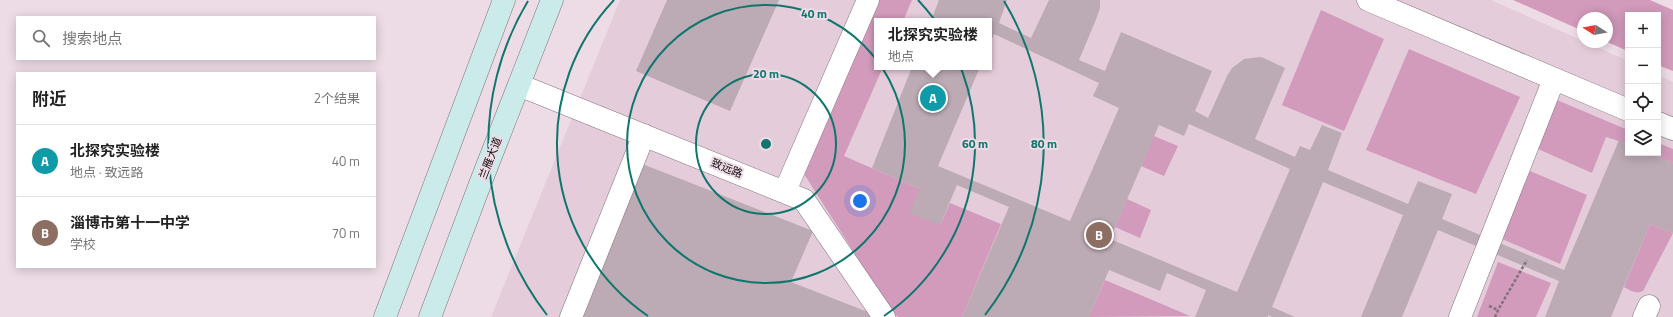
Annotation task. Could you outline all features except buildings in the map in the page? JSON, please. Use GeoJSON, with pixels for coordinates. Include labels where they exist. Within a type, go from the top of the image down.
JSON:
{"type":"FeatureCollection","features":[{"type":"Feature","properties":{"kind":"main road"},"geometry":{"type":"LineString","coordinates":[[385,317],[504,0]]}},
{"type":"Feature","properties":{"kind":"main road","name":"兰雁大道"},"geometry":{"type":"LineString","coordinates":[[430,317],[518,85],[552,0]]}},
{"type":"Feature","properties":{"kind":"street"},"geometry":{"type":"LineString","coordinates":[[785,191],[868,0]]}},
{"type":"Feature","properties":{"kind":"street"},"geometry":{"type":"LineString","coordinates":[[1368,0],[1625,109]]}},
{"type":"Feature","properties":{"kind":"street"},"geometry":{"type":"LineString","coordinates":[[1460,317],[1554,79]]}},
{"type":"Feature","properties":{"kind":"street","name":"致远路"},"geometry":{"type":"LineString","coordinates":[[518,85],[785,191],[804,200],[884,317]]}},
{"type":"Feature","properties":{"kind":"street"},"geometry":{"type":"LineString","coordinates":[[1661,124],[1673,130]]}},
{"type":"Feature","properties":{"kind":"street"},"geometry":{"type":"LineString","coordinates":[[571,317],[644,135]]}},
{"type":"Feature","properties":{"kind":"path"},"geometry":{"type":"LineString","coordinates":[[1495,317],[1528,260]]}},
{"type":"Feature","properties":{"kind":"shaded area"},"geometry":{"type":"Polygon","coordinates":[[[620,0],[1491,0],[1577,38],[1577,48],[1599,48],[1625,60],[1625,156],[1661,156],[1661,76],[1673,82],[1673,317],[491,317],[620,0]]]}},
{"type":"Feature","properties":{"kind":"shaded area"},"geometry":{"type":"Polygon","coordinates":[[[876,0],[912,0],[904,18],[874,18],[874,70],[882,70],[844,156],[920,189],[940,225],[950,203],[1001,224],[962,317],[899,317],[894,315],[804,174],[876,0]]]}},
{"type":"Feature","properties":{"kind":"shaded area"},"geometry":{"type":"Polygon","coordinates":[[[1513,0],[1650,0],[1673,10],[1673,71],[1661,66],[1661,12],[1625,12],[1625,50],[1613,45],[1613,12],[1577,12],[1577,28],[1513,0]]]}},
{"type":"Feature","properties":{"kind":"shaded area"},"geometry":{"type":"Polygon","coordinates":[[[1321,10],[1384,39],[1344,131],[1282,105],[1321,10]]]}},
{"type":"Feature","properties":{"kind":"shaded area"},"geometry":{"type":"Polygon","coordinates":[[[1409,49],[1520,97],[1476,194],[1366,150],[1409,49]]]}},
{"type":"Feature","properties":{"kind":"shaded area"},"geometry":{"type":"Polygon","coordinates":[[[1557,100],[1625,129],[1625,143],[1606,137],[1592,173],[1538,149],[1557,100]]]}},
{"type":"Feature","properties":{"kind":"shaded area"},"geometry":{"type":"Polygon","coordinates":[[[1154,136],[1178,146],[1164,176],[1141,166],[1154,136]]]}},
{"type":"Feature","properties":{"kind":"shaded area"},"geometry":{"type":"Polygon","coordinates":[[[1661,144],[1673,149],[1673,163],[1656,156],[1661,156],[1661,144]]]}},
{"type":"Feature","properties":{"kind":"shaded area"},"geometry":{"type":"Polygon","coordinates":[[[1530,171],[1587,195],[1560,264],[1502,239],[1530,171]]]}},
{"type":"Feature","properties":{"kind":"shaded area"},"geometry":{"type":"Polygon","coordinates":[[[1127,199],[1151,210],[1140,238],[1115,227],[1127,199]]]}},
{"type":"Feature","properties":{"kind":"shaded area"},"geometry":{"type":"Polygon","coordinates":[[[1650,224],[1673,233],[1643,291],[1633,292],[1624,287],[1650,224]]]}},
{"type":"Feature","properties":{"kind":"shaded area"},"geometry":{"type":"Polygon","coordinates":[[[1498,262],[1551,283],[1536,317],[1477,317],[1498,262]]]}},
{"type":"Feature","properties":{"kind":"shaded area"},"geometry":{"type":"Polygon","coordinates":[[[1105,280],[1190,316],[1089,317],[1105,280]]]}},
{"type":"Feature","properties":{"kind":"place","name":"北探究实验楼"},"geometry":{"type":"Point","coordinates":[933,98]}},
{"type":"Feature","properties":{"kind":"place","name":"淄博市第十一中学"},"geometry":{"type":"Point","coordinates":[1099,235]}}]}
